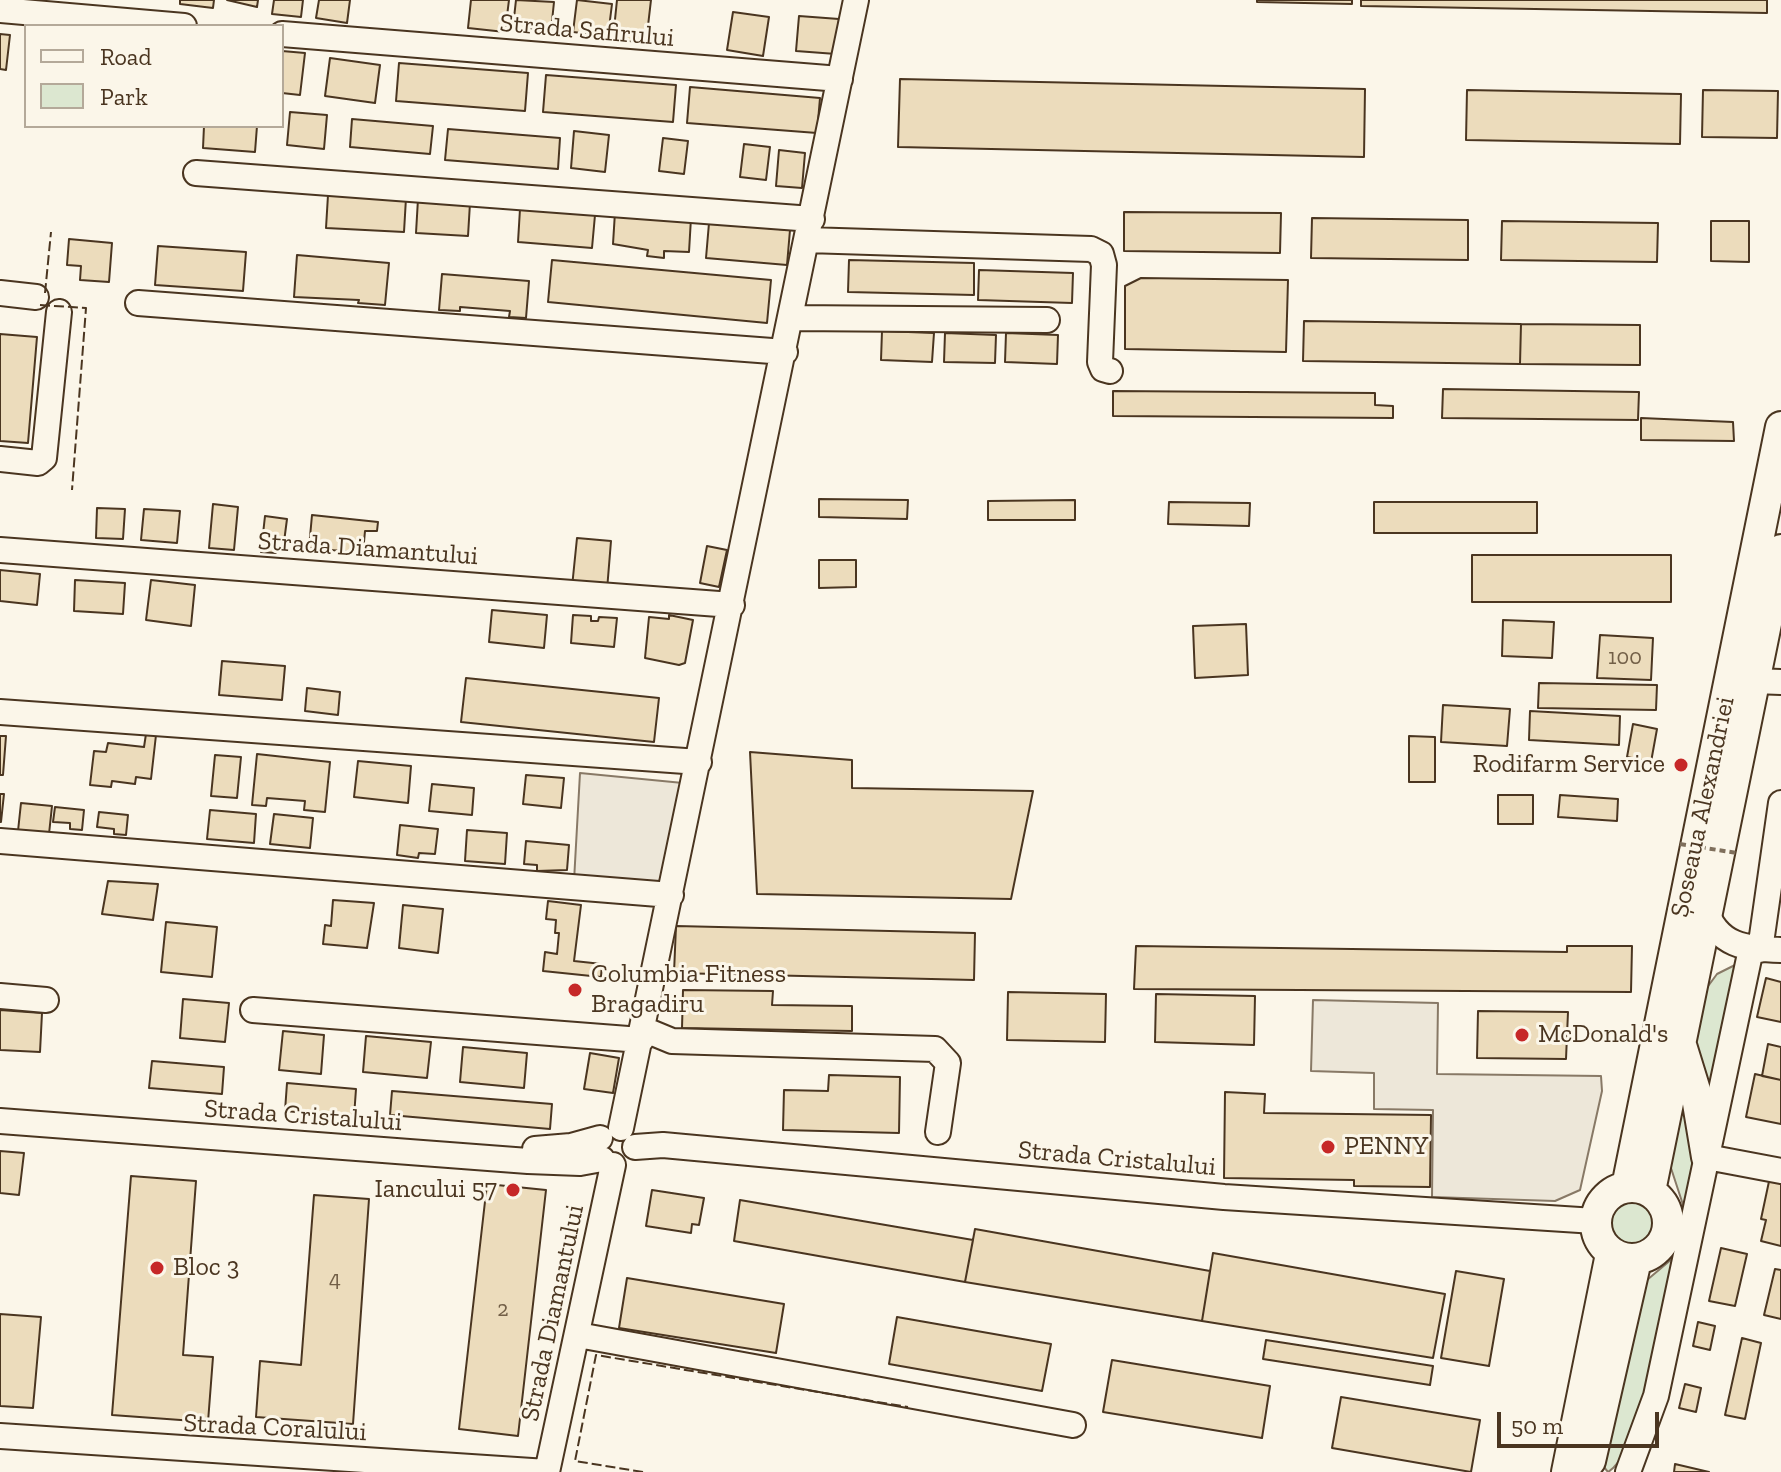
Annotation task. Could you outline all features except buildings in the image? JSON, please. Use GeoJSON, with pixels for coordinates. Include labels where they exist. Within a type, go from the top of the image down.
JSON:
{"type":"FeatureCollection","features":[{"type":"Feature","properties":{"kind":"main road","name":"Șoseaua Alexandriei"},"geometry":{"type":"LineString","coordinates":[[1638,1189],[1781,427]]}},
{"type":"Feature","properties":{"kind":"main road","name":"Șoseaua Alexandriei"},"geometry":{"type":"LineString","coordinates":[[1638,1189],[1679,1040],[1705,908],[1768,682],[1781,550]]}},
{"type":"Feature","properties":{"kind":"main road"},"geometry":{"type":"LineString","coordinates":[[1679,1040],[1697,1097],[1707,1157]]}},
{"type":"Feature","properties":{"kind":"main road"},"geometry":{"type":"LineString","coordinates":[[1638,1189],[1666,1211],[1668,1229],[1660,1246],[1624,1257],[1598,1237],[1595,1221],[1603,1201],[1638,1189]]}},
{"type":"Feature","properties":{"kind":"main road"},"geometry":{"type":"LineString","coordinates":[[1567,1472],[1624,1257]]}},
{"type":"Feature","properties":{"kind":"main road"},"geometry":{"type":"LineString","coordinates":[[1588,1472],[1624,1257]]}},
{"type":"Feature","properties":{"kind":"street","name":"Strada Diamantului"},"geometry":{"type":"LineString","coordinates":[[547,1472],[578,1335],[614,1147],[642,1035],[856,0]]}},
{"type":"Feature","properties":{"kind":"street"},"geometry":{"type":"LineString","coordinates":[[0,10],[161,24]]}},
{"type":"Feature","properties":{"kind":"street","name":"Strada Safirului"},"geometry":{"type":"LineString","coordinates":[[284,34],[840,79]]}},
{"type":"Feature","properties":{"kind":"street"},"geometry":{"type":"LineString","coordinates":[[196,173],[810,229],[1091,249],[1101,254],[1104,265],[1100,362],[1103,369],[1110,371]]}},
{"type":"Feature","properties":{"kind":"street"},"geometry":{"type":"LineString","coordinates":[[0,293],[36,297]]}},
{"type":"Feature","properties":{"kind":"street"},"geometry":{"type":"LineString","coordinates":[[138,303],[785,352]]}},
{"type":"Feature","properties":{"kind":"street"},"geometry":{"type":"LineString","coordinates":[[0,459],[38,463],[44,458],[59,312]]}},
{"type":"Feature","properties":{"kind":"street"},"geometry":{"type":"LineString","coordinates":[[792,318],[1047,320]]}},
{"type":"Feature","properties":{"kind":"street","name":"Strada Diamantului"},"geometry":{"type":"LineString","coordinates":[[0,550],[732,605]]}},
{"type":"Feature","properties":{"kind":"street"},"geometry":{"type":"LineString","coordinates":[[0,712],[699,762]]}},
{"type":"Feature","properties":{"kind":"street"},"geometry":{"type":"LineString","coordinates":[[1628,1472],[1656,1396],[1707,1157],[1760,950],[1781,805]]}},
{"type":"Feature","properties":{"kind":"street"},"geometry":{"type":"LineString","coordinates":[[0,841],[671,895]]}},
{"type":"Feature","properties":{"kind":"street"},"geometry":{"type":"LineString","coordinates":[[1705,908],[1714,929],[1722,937],[1760,950]]}},
{"type":"Feature","properties":{"kind":"street"},"geometry":{"type":"LineString","coordinates":[[0,996],[46,1000]]}},
{"type":"Feature","properties":{"kind":"street"},"geometry":{"type":"LineString","coordinates":[[253,1010],[642,1035],[672,1041],[935,1049],[948,1063],[938,1132]]}},
{"type":"Feature","properties":{"kind":"street","name":"Strada Cristalului"},"geometry":{"type":"LineString","coordinates":[[0,1109],[557,1163],[614,1147],[663,1145],[1224,1197],[1595,1221]]}},
{"type":"Feature","properties":{"kind":"street","name":"Strada Cristalului"},"geometry":{"type":"LineString","coordinates":[[0,1121],[271,1137]]}},
{"type":"Feature","properties":{"kind":"street"},"geometry":{"type":"LineString","coordinates":[[1707,1157],[1781,1171]]}},
{"type":"Feature","properties":{"kind":"street"},"geometry":{"type":"LineString","coordinates":[[578,1335],[1073,1425]]}},
{"type":"Feature","properties":{"kind":"street","name":"Strada Coralului"},"geometry":{"type":"LineString","coordinates":[[0,1436],[547,1472]]}},
{"type":"Feature","properties":{"kind":"path"},"geometry":{"type":"LineString","coordinates":[[1680,844],[1737,853]]}},
{"type":"Feature","properties":{"kind":"green space"},"geometry":{"type":"Polygon","coordinates":[[[1735,965],[1687,1217],[1669,1162],[1703,993],[1717,974],[1735,965]]]}},
{"type":"Feature","properties":{"kind":"green space"},"geometry":{"type":"Polygon","coordinates":[[[1632,1198],[1650,1205],[1657,1223],[1650,1241],[1632,1248],[1614,1241],[1607,1223],[1614,1205],[1632,1198]]]}},
{"type":"Feature","properties":{"kind":"green space"},"geometry":{"type":"Polygon","coordinates":[[[1679,1253],[1644,1405],[1621,1458],[1608,1472],[1603,1466],[1641,1290],[1647,1280],[1679,1253]]]}},
{"type":"Feature","properties":{"kind":"shaded area"},"geometry":{"type":"Polygon","coordinates":[[[580,773],[683,783],[661,888],[574,881],[580,773]]]}},
{"type":"Feature","properties":{"kind":"shaded area"},"geometry":{"type":"Polygon","coordinates":[[[1313,1000],[1438,1003],[1437,1074],[1601,1076],[1602,1091],[1580,1190],[1555,1201],[1432,1197],[1433,1110],[1374,1109],[1374,1073],[1311,1071],[1313,1000]]]}},
{"type":"Feature","properties":{"kind":"fence"},"geometry":{"type":"LineString","coordinates":[[45,293],[51,232]]}},
{"type":"Feature","properties":{"kind":"fence"},"geometry":{"type":"LineString","coordinates":[[40,305],[86,308],[72,490]]}},
{"type":"Feature","properties":{"kind":"fence"},"geometry":{"type":"LineString","coordinates":[[643,1472],[575,1461],[596,1355],[908,1407]]}},
{"type":"Feature","properties":{"kind":"place","name":"Rodifarm Service"},"geometry":{"type":"Point","coordinates":[1681,765]}},
{"type":"Feature","properties":{"kind":"place","name":"Columbia Fitness Bragadiru"},"geometry":{"type":"Point","coordinates":[575,990]}},
{"type":"Feature","properties":{"kind":"place","name":"McDonald's"},"geometry":{"type":"Point","coordinates":[1522,1035]}},
{"type":"Feature","properties":{"kind":"place","name":"PENNY"},"geometry":{"type":"Point","coordinates":[1328,1147]}},
{"type":"Feature","properties":{"kind":"place","name":"Iancului 57"},"geometry":{"type":"Point","coordinates":[513,1190]}},
{"type":"Feature","properties":{"kind":"place","name":"Bloc 3"},"geometry":{"type":"Point","coordinates":[157,1268]}}]}
